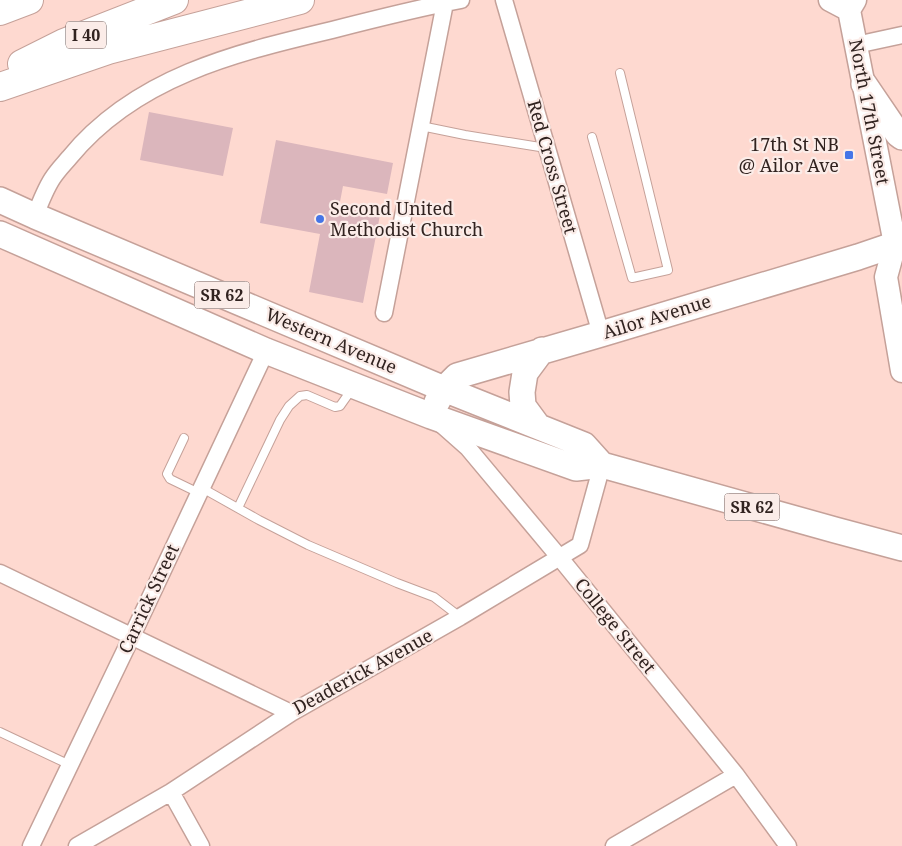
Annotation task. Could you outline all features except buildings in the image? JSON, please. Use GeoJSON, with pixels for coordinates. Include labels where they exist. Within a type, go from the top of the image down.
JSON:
{"type":"FeatureCollection","features":[{"type":"Feature","properties":{"kind":"highway"},"geometry":{"type":"LineString","coordinates":[[0,10],[29,0]]}},
{"type":"Feature","properties":{"kind":"highway","name":"I 40"},"geometry":{"type":"LineString","coordinates":[[0,74],[64,43],[174,0]]}},
{"type":"Feature","properties":{"kind":"highway"},"geometry":{"type":"LineString","coordinates":[[0,87],[108,50],[300,0]]}},
{"type":"Feature","properties":{"kind":"main road","name":"North 17th Street"},"geometry":{"type":"LineString","coordinates":[[844,3],[856,45],[900,246],[886,277],[902,371]]}},
{"type":"Feature","properties":{"kind":"main road"},"geometry":{"type":"LineString","coordinates":[[864,84],[898,134],[902,137]]}},
{"type":"Feature","properties":{"kind":"main road","name":"Western Avenue"},"geometry":{"type":"LineString","coordinates":[[0,200],[444,389],[584,445],[602,465]]}},
{"type":"Feature","properties":{"kind":"main road","name":"Western Avenue"},"geometry":{"type":"LineString","coordinates":[[0,234],[266,351],[431,416],[576,468],[602,465],[902,548]]}},
{"type":"Feature","properties":{"kind":"main road","name":"Ailor Avenue"},"geometry":{"type":"LineString","coordinates":[[431,416],[444,389],[457,376],[900,246]]}},
{"type":"Feature","properties":{"kind":"main road"},"geometry":{"type":"LineString","coordinates":[[537,425],[524,406],[522,392],[525,374],[542,350]]}},
{"type":"Feature","properties":{"kind":"street"},"geometry":{"type":"LineString","coordinates":[[35,216],[53,177],[80,144],[102,123],[124,106],[156,87],[196,68],[273,44],[461,0]]}},
{"type":"Feature","properties":{"kind":"street","name":"Red Cross Street"},"geometry":{"type":"LineString","coordinates":[[504,0],[601,334]]}},
{"type":"Feature","properties":{"kind":"street"},"geometry":{"type":"LineString","coordinates":[[384,313],[445,3]]}},
{"type":"Feature","properties":{"kind":"street"},"geometry":{"type":"LineString","coordinates":[[856,45],[902,35]]}},
{"type":"Feature","properties":{"kind":"street","name":"Carrick Street"},"geometry":{"type":"LineString","coordinates":[[30,846],[132,636],[266,351]]}},
{"type":"Feature","properties":{"kind":"street","name":"College Street"},"geometry":{"type":"LineString","coordinates":[[431,416],[465,444],[486,468],[736,775],[788,846]]}},
{"type":"Feature","properties":{"kind":"street","name":"Deaderick Avenue"},"geometry":{"type":"LineString","coordinates":[[78,846],[171,792],[291,713],[460,618],[580,545],[602,465]]}},
{"type":"Feature","properties":{"kind":"street"},"geometry":{"type":"LineString","coordinates":[[0,573],[291,713]]}},
{"type":"Feature","properties":{"kind":"street"},"geometry":{"type":"LineString","coordinates":[[614,846],[736,775]]}},
{"type":"Feature","properties":{"kind":"street"},"geometry":{"type":"LineString","coordinates":[[171,792],[201,846]]}},
{"type":"Feature","properties":{"kind":"lane"},"geometry":{"type":"LineString","coordinates":[[592,137],[632,278],[668,270],[620,73]]}},
{"type":"Feature","properties":{"kind":"lane"},"geometry":{"type":"LineString","coordinates":[[421,126],[546,148]]}},
{"type":"Feature","properties":{"kind":"lane"},"geometry":{"type":"LineString","coordinates":[[238,508],[280,420],[289,406],[300,396],[307,395],[335,407],[340,406],[355,385]]}},
{"type":"Feature","properties":{"kind":"lane"},"geometry":{"type":"LineString","coordinates":[[184,438],[168,474],[170,479],[238,508],[308,545],[434,597],[460,618]]}},
{"type":"Feature","properties":{"kind":"lane"},"geometry":{"type":"LineString","coordinates":[[0,732],[70,764]]}},
{"type":"Feature","properties":{"kind":"place","name":"17th St NB @ Ailor Ave"},"geometry":{"type":"Point","coordinates":[849,155]}},
{"type":"Feature","properties":{"kind":"place","name":"Second United Methodist Church"},"geometry":{"type":"Point","coordinates":[320,219]}}]}
